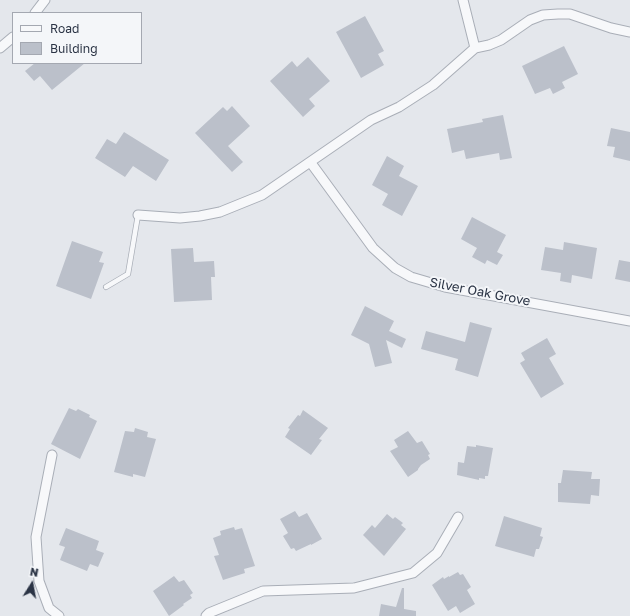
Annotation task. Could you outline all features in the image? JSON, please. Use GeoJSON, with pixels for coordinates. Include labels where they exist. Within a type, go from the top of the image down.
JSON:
{"type":"FeatureCollection","features":[{"type":"Feature","properties":{"kind":"street"},"geometry":{"type":"LineString","coordinates":[[36,12],[45,0]]}},
{"type":"Feature","properties":{"kind":"street"},"geometry":{"type":"LineString","coordinates":[[463,0],[475,48]]}},
{"type":"Feature","properties":{"kind":"street"},"geometry":{"type":"LineString","coordinates":[[138,216],[180,218],[220,212],[262,196],[371,120],[399,107],[434,85],[475,48],[489,46],[501,40],[530,20],[543,15],[570,14],[611,28],[630,32]]}},
{"type":"Feature","properties":{"kind":"street"},"geometry":{"type":"LineString","coordinates":[[0,48],[12,38]]}},
{"type":"Feature","properties":{"kind":"street","name":"Silver Oak Grove"},"geometry":{"type":"LineString","coordinates":[[311,163],[373,248],[395,268],[411,276],[444,287],[630,321]]}},
{"type":"Feature","properties":{"kind":"street"},"geometry":{"type":"LineString","coordinates":[[52,455],[36,537],[39,581],[49,608],[59,616]]}},
{"type":"Feature","properties":{"kind":"street"},"geometry":{"type":"LineString","coordinates":[[206,616],[209,613],[262,591],[354,588],[413,573],[437,553],[458,518]]}},
{"type":"Feature","properties":{"kind":"lane"},"geometry":{"type":"LineString","coordinates":[[106,287],[128,274],[138,216]]}},
{"type":"Feature","properties":{"kind":"building"},"geometry":{"type":"Polygon","coordinates":[[[365,16],[384,51],[378,54],[384,65],[361,78],[336,32],[365,16]]]}},
{"type":"Feature","properties":{"kind":"building"},"geometry":{"type":"Polygon","coordinates":[[[564,46],[578,74],[562,82],[565,88],[553,94],[550,88],[535,94],[522,66],[564,46]]]}},
{"type":"Feature","properties":{"kind":"building"},"geometry":{"type":"Polygon","coordinates":[[[308,57],[330,81],[309,99],[315,106],[303,117],[270,81],[292,61],[297,67],[308,57]]]}},
{"type":"Feature","properties":{"kind":"building"},"geometry":{"type":"Polygon","coordinates":[[[34,64],[84,64],[52,90],[40,76],[34,81],[25,71],[34,64]]]}},
{"type":"Feature","properties":{"kind":"building"},"geometry":{"type":"Polygon","coordinates":[[[232,106],[250,126],[228,146],[243,162],[232,172],[195,133],[223,107],[227,111],[232,106]]]}},
{"type":"Feature","properties":{"kind":"building"},"geometry":{"type":"Polygon","coordinates":[[[503,115],[512,158],[500,160],[499,153],[466,159],[464,150],[452,153],[447,129],[483,122],[482,119],[503,115]]]}},
{"type":"Feature","properties":{"kind":"building"},"geometry":{"type":"Polygon","coordinates":[[[611,128],[630,132],[630,161],[613,157],[615,147],[607,146],[611,128]]]}},
{"type":"Feature","properties":{"kind":"building"},"geometry":{"type":"Polygon","coordinates":[[[124,132],[169,160],[156,181],[133,166],[125,177],[95,158],[107,139],[116,144],[124,132]]]}},
{"type":"Feature","properties":{"kind":"building"},"geometry":{"type":"Polygon","coordinates":[[[387,156],[404,166],[399,176],[418,186],[402,216],[382,205],[388,194],[372,185],[387,156]]]}},
{"type":"Feature","properties":{"kind":"building"},"geometry":{"type":"Polygon","coordinates":[[[472,217],[506,235],[497,252],[503,255],[497,265],[487,260],[485,264],[472,257],[477,248],[461,239],[472,217]]]}},
{"type":"Feature","properties":{"kind":"building"},"geometry":{"type":"Polygon","coordinates":[[[72,241],[103,252],[99,262],[104,263],[91,299],[56,286],[72,241]]]}},
{"type":"Feature","properties":{"kind":"building"},"geometry":{"type":"Polygon","coordinates":[[[564,242],[597,248],[592,279],[572,275],[571,283],[560,281],[561,273],[541,270],[545,247],[563,250],[564,242]]]}},
{"type":"Feature","properties":{"kind":"building"},"geometry":{"type":"Polygon","coordinates":[[[193,248],[194,262],[214,261],[215,277],[211,277],[212,300],[174,302],[171,249],[193,248]]]}},
{"type":"Feature","properties":{"kind":"building"},"geometry":{"type":"Polygon","coordinates":[[[619,260],[630,262],[630,282],[615,279],[619,260]]]}},
{"type":"Feature","properties":{"kind":"building"},"geometry":{"type":"Polygon","coordinates":[[[365,306],[394,321],[389,331],[406,339],[402,348],[386,340],[392,363],[375,367],[369,344],[351,335],[365,306]]]}},
{"type":"Feature","properties":{"kind":"building"},"geometry":{"type":"Polygon","coordinates":[[[470,322],[492,328],[478,377],[455,370],[458,359],[421,349],[426,331],[465,342],[470,322]]]}},
{"type":"Feature","properties":{"kind":"building"},"geometry":{"type":"Polygon","coordinates":[[[547,338],[556,354],[549,358],[564,384],[541,398],[520,363],[525,360],[521,353],[547,338]]]}},
{"type":"Feature","properties":{"kind":"building"},"geometry":{"type":"Polygon","coordinates":[[[69,408],[76,411],[78,409],[90,415],[89,417],[97,421],[80,459],[51,444],[69,408]]]}},
{"type":"Feature","properties":{"kind":"building"},"geometry":{"type":"Polygon","coordinates":[[[303,410],[328,428],[319,439],[322,440],[311,455],[285,437],[290,429],[288,428],[298,415],[300,416],[303,410]]]}},
{"type":"Feature","properties":{"kind":"building"},"geometry":{"type":"Polygon","coordinates":[[[135,428],[148,432],[147,437],[156,439],[145,477],[133,474],[133,477],[114,472],[125,431],[134,432],[135,428]]]}},
{"type":"Feature","properties":{"kind":"building"},"geometry":{"type":"Polygon","coordinates":[[[408,431],[417,443],[422,441],[430,454],[428,455],[430,459],[408,477],[390,451],[398,447],[394,440],[408,431]]]}},
{"type":"Feature","properties":{"kind":"building"},"geometry":{"type":"Polygon","coordinates":[[[476,445],[493,448],[488,476],[485,476],[485,479],[479,478],[479,480],[457,475],[458,462],[464,463],[467,446],[476,447],[476,445]]]}},
{"type":"Feature","properties":{"kind":"building"},"geometry":{"type":"Polygon","coordinates":[[[563,470],[592,472],[591,479],[600,479],[599,496],[591,495],[590,504],[558,502],[558,483],[561,483],[563,470]]]}},
{"type":"Feature","properties":{"kind":"building"},"geometry":{"type":"Polygon","coordinates":[[[295,511],[299,517],[307,513],[322,539],[296,551],[294,548],[291,549],[283,536],[288,533],[280,519],[295,511]]]}},
{"type":"Feature","properties":{"kind":"building"},"geometry":{"type":"Polygon","coordinates":[[[387,514],[393,519],[395,517],[403,523],[401,525],[406,529],[384,556],[363,535],[372,525],[375,528],[387,514]]]}},
{"type":"Feature","properties":{"kind":"building"},"geometry":{"type":"Polygon","coordinates":[[[504,516],[542,528],[540,536],[543,537],[539,549],[536,549],[534,557],[495,546],[504,516]]]}},
{"type":"Feature","properties":{"kind":"building"},"geometry":{"type":"Polygon","coordinates":[[[234,527],[235,530],[242,528],[255,566],[244,569],[245,573],[223,580],[214,556],[219,555],[213,538],[221,535],[220,531],[234,527]]]}},
{"type":"Feature","properties":{"kind":"building"},"geometry":{"type":"Polygon","coordinates":[[[66,528],[99,541],[96,550],[104,553],[98,567],[90,564],[87,571],[60,560],[65,547],[59,545],[66,528]]]}},
{"type":"Feature","properties":{"kind":"building"},"geometry":{"type":"Polygon","coordinates":[[[458,572],[460,575],[463,574],[471,587],[467,590],[475,604],[460,613],[456,606],[448,611],[432,585],[443,577],[444,579],[458,572]]]}},
{"type":"Feature","properties":{"kind":"building"},"geometry":{"type":"Polygon","coordinates":[[[174,576],[179,582],[184,580],[193,593],[190,595],[192,598],[169,616],[153,591],[174,576]]]}},
{"type":"Feature","properties":{"kind":"building"},"geometry":{"type":"Polygon","coordinates":[[[402,588],[404,588],[404,609],[416,611],[416,616],[379,616],[381,604],[396,607],[402,588]]]}}]}
